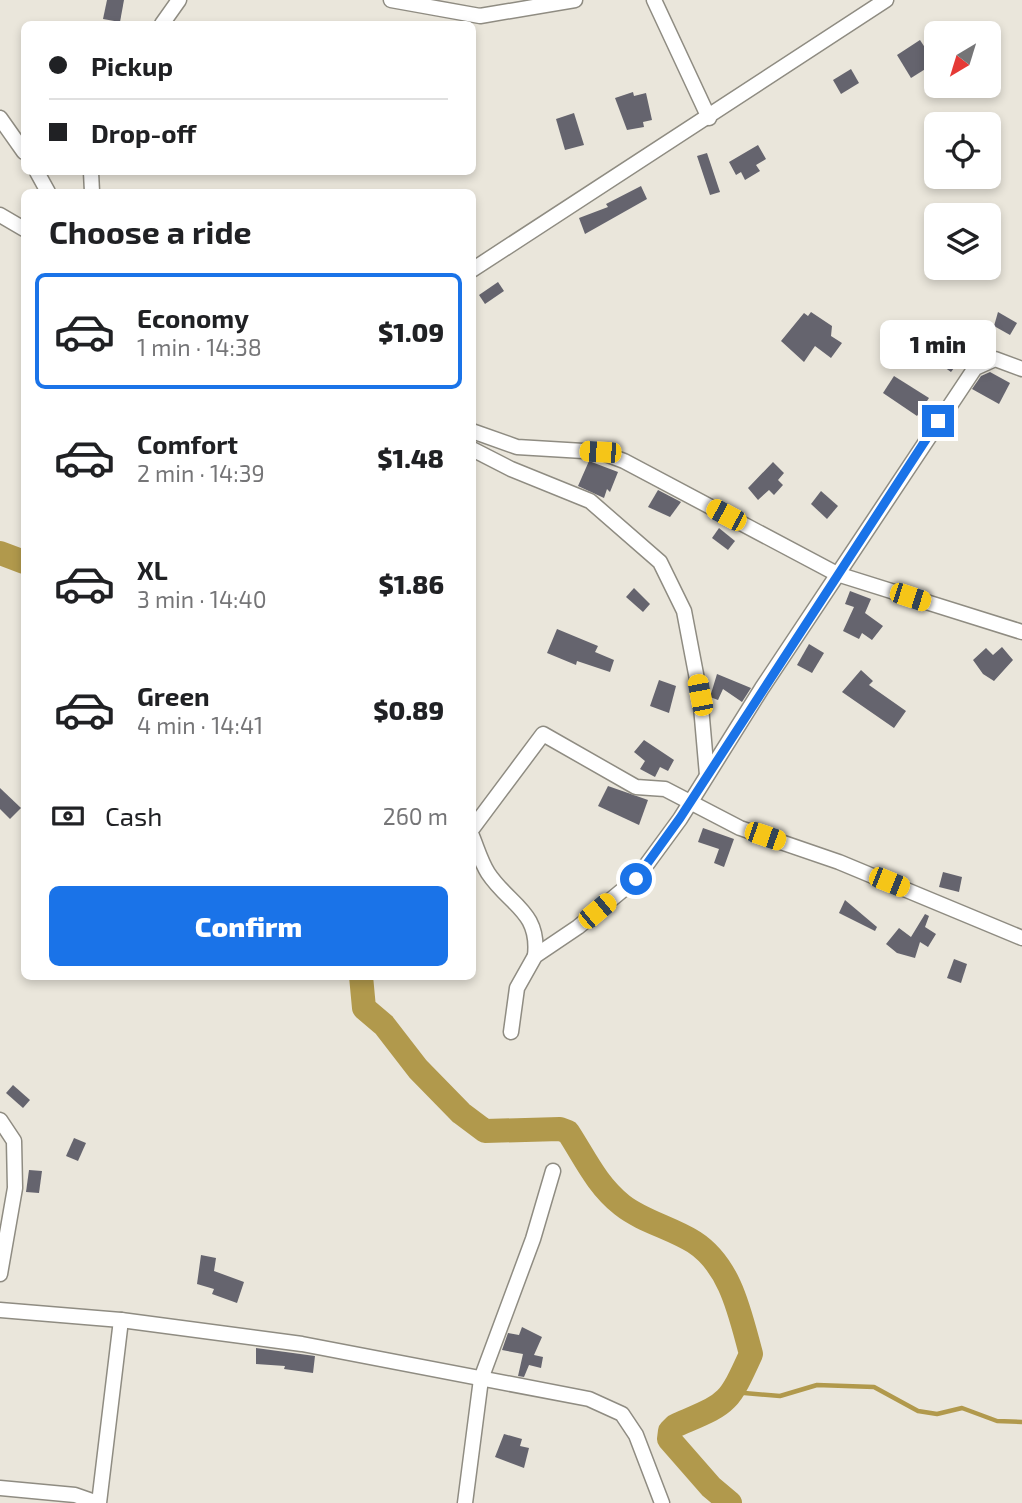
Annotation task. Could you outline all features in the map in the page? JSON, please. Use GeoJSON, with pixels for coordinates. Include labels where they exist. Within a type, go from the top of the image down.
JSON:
{"type":"FeatureCollection","features":[{"type":"Feature","properties":{"kind":"street"},"geometry":{"type":"LineString","coordinates":[[164,21],[179,0]]}},
{"type":"Feature","properties":{"kind":"street"},"geometry":{"type":"LineString","coordinates":[[391,0],[480,16],[575,0]]}},
{"type":"Feature","properties":{"kind":"street"},"geometry":{"type":"LineString","coordinates":[[654,0],[709,118]]}},
{"type":"Feature","properties":{"kind":"street"},"geometry":{"type":"LineString","coordinates":[[476,267],[709,118],[886,0]]}},
{"type":"Feature","properties":{"kind":"street"},"geometry":{"type":"LineString","coordinates":[[0,118],[21,148]]}},
{"type":"Feature","properties":{"kind":"street"},"geometry":{"type":"LineString","coordinates":[[0,215],[21,227]]}},
{"type":"Feature","properties":{"kind":"street"},"geometry":{"type":"LineString","coordinates":[[511,1032],[517,988],[536,956],[578,927],[636,879],[708,775],[837,574],[975,368],[995,359],[1022,369]]}},
{"type":"Feature","properties":{"kind":"street"},"geometry":{"type":"LineString","coordinates":[[476,432],[517,447],[600,452],[624,461],[837,574],[1022,632]]}},
{"type":"Feature","properties":{"kind":"street"},"geometry":{"type":"LineString","coordinates":[[476,451],[511,469],[590,501],[660,562],[684,611],[700,695],[708,775]]}},
{"type":"Feature","properties":{"kind":"street"},"geometry":{"type":"LineString","coordinates":[[476,824],[543,734],[636,788],[665,789],[740,828],[839,862],[1022,937]]}},
{"type":"Feature","properties":{"kind":"street"},"geometry":{"type":"LineString","coordinates":[[476,846],[487,872],[530,919],[537,935],[536,956]]}},
{"type":"Feature","properties":{"kind":"street"},"geometry":{"type":"LineString","coordinates":[[0,1120],[7,1140],[15,1188],[0,1274]]}},
{"type":"Feature","properties":{"kind":"street"},"geometry":{"type":"LineString","coordinates":[[465,1503],[481,1379],[533,1239],[552,1171]]}},
{"type":"Feature","properties":{"kind":"street"},"geometry":{"type":"LineString","coordinates":[[0,1310],[121,1320],[302,1344],[589,1399],[622,1414],[636,1435],[662,1503]]}},
{"type":"Feature","properties":{"kind":"street"},"geometry":{"type":"LineString","coordinates":[[0,1488],[75,1495],[99,1503],[121,1320]]}},
{"type":"Feature","properties":{"kind":"building"},"geometry":{"type":"Polygon","coordinates":[[[107,0],[124,0],[120,21],[103,19],[107,0]]]}},
{"type":"Feature","properties":{"kind":"building"},"geometry":{"type":"Polygon","coordinates":[[[920,40],[924,46],[924,70],[911,78],[897,55],[920,40]]]}},
{"type":"Feature","properties":{"kind":"building"},"geometry":{"type":"Polygon","coordinates":[[[851,69],[859,83],[841,94],[833,80],[851,69]]]}},
{"type":"Feature","properties":{"kind":"building"},"geometry":{"type":"Polygon","coordinates":[[[633,92],[634,96],[646,93],[652,120],[643,122],[644,127],[627,130],[615,98],[633,92]]]}},
{"type":"Feature","properties":{"kind":"building"},"geometry":{"type":"Polygon","coordinates":[[[574,113],[584,145],[565,150],[556,119],[574,113]]]}},
{"type":"Feature","properties":{"kind":"building"},"geometry":{"type":"Polygon","coordinates":[[[758,145],[766,159],[756,165],[760,171],[745,180],[741,172],[736,175],[729,162],[758,145]]]}},
{"type":"Feature","properties":{"kind":"building"},"geometry":{"type":"Polygon","coordinates":[[[707,153],[720,192],[710,195],[697,156],[707,153]]]}},
{"type":"Feature","properties":{"kind":"building"},"geometry":{"type":"Polygon","coordinates":[[[641,186],[647,199],[585,234],[579,218],[608,207],[606,204],[641,186]]]}},
{"type":"Feature","properties":{"kind":"building"},"geometry":{"type":"Polygon","coordinates":[[[498,282],[504,291],[485,304],[479,295],[498,282]]]}},
{"type":"Feature","properties":{"kind":"building"},"geometry":{"type":"Polygon","coordinates":[[[811,312],[832,326],[831,336],[842,343],[831,358],[815,346],[804,362],[781,341],[804,313],[808,316],[811,312]]]}},
{"type":"Feature","properties":{"kind":"building"},"geometry":{"type":"Polygon","coordinates":[[[998,312],[1017,323],[1010,335],[994,326],[998,312]]]}},
{"type":"Feature","properties":{"kind":"building"},"geometry":{"type":"Polygon","coordinates":[[[925,320],[968,349],[951,372],[909,342],[925,320]]]}},
{"type":"Feature","properties":{"kind":"building"},"geometry":{"type":"Polygon","coordinates":[[[990,372],[1010,383],[999,404],[972,389],[981,376],[990,372]]]}},
{"type":"Feature","properties":{"kind":"building"},"geometry":{"type":"Polygon","coordinates":[[[894,376],[929,398],[917,416],[883,393],[894,376]]]}},
{"type":"Feature","properties":{"kind":"building"},"geometry":{"type":"Polygon","coordinates":[[[589,461],[618,472],[610,492],[607,489],[604,498],[578,486],[589,461]]]}},
{"type":"Feature","properties":{"kind":"building"},"geometry":{"type":"Polygon","coordinates":[[[773,462],[784,473],[778,480],[783,485],[774,495],[769,490],[758,500],[748,488],[773,462]]]}},
{"type":"Feature","properties":{"kind":"building"},"geometry":{"type":"Polygon","coordinates":[[[658,490],[681,502],[670,517],[648,507],[658,490]]]}},
{"type":"Feature","properties":{"kind":"building"},"geometry":{"type":"Polygon","coordinates":[[[821,491],[838,506],[827,519],[811,504],[821,491]]]}},
{"type":"Feature","properties":{"kind":"building"},"geometry":{"type":"Polygon","coordinates":[[[719,528],[735,541],[728,550],[712,538],[719,528]]]}},
{"type":"Feature","properties":{"kind":"building"},"geometry":{"type":"Polygon","coordinates":[[[634,588],[650,604],[643,612],[626,597],[634,588]]]}},
{"type":"Feature","properties":{"kind":"building"},"geometry":{"type":"Polygon","coordinates":[[[850,591],[871,599],[865,613],[883,626],[872,640],[862,633],[859,639],[843,631],[854,607],[845,604],[850,591]]]}},
{"type":"Feature","properties":{"kind":"building"},"geometry":{"type":"Polygon","coordinates":[[[557,629],[598,646],[595,652],[614,660],[610,672],[577,661],[576,665],[547,653],[557,629]]]}},
{"type":"Feature","properties":{"kind":"building"},"geometry":{"type":"Polygon","coordinates":[[[809,644],[824,653],[812,673],[797,665],[809,644]]]}},
{"type":"Feature","properties":{"kind":"building"},"geometry":{"type":"Polygon","coordinates":[[[1002,647],[1013,660],[994,681],[983,674],[973,660],[986,648],[993,655],[1002,647]]]}},
{"type":"Feature","properties":{"kind":"building"},"geometry":{"type":"Polygon","coordinates":[[[861,670],[873,681],[869,685],[906,711],[894,728],[842,692],[861,670]]]}},
{"type":"Feature","properties":{"kind":"building"},"geometry":{"type":"Polygon","coordinates":[[[717,674],[751,688],[742,702],[723,689],[718,700],[710,697],[717,674]]]}},
{"type":"Feature","properties":{"kind":"building"},"geometry":{"type":"Polygon","coordinates":[[[659,680],[676,686],[669,713],[650,706],[659,680]]]}},
{"type":"Feature","properties":{"kind":"building"},"geometry":{"type":"Polygon","coordinates":[[[644,740],[674,760],[668,771],[660,767],[655,777],[640,769],[645,761],[634,752],[644,740]]]}},
{"type":"Feature","properties":{"kind":"building"},"geometry":{"type":"Polygon","coordinates":[[[608,786],[648,800],[639,825],[598,806],[608,786]]]}},
{"type":"Feature","properties":{"kind":"building"},"geometry":{"type":"Polygon","coordinates":[[[0,788],[21,808],[10,819],[0,809],[0,788]]]}},
{"type":"Feature","properties":{"kind":"building"},"geometry":{"type":"Polygon","coordinates":[[[703,828],[734,839],[724,867],[714,863],[719,849],[698,842],[703,828]]]}},
{"type":"Feature","properties":{"kind":"building"},"geometry":{"type":"Polygon","coordinates":[[[943,872],[962,877],[959,892],[939,887],[943,872]]]}},
{"type":"Feature","properties":{"kind":"building"},"geometry":{"type":"Polygon","coordinates":[[[845,900],[877,927],[875,931],[839,913],[845,900]]]}},
{"type":"Feature","properties":{"kind":"building"},"geometry":{"type":"Polygon","coordinates":[[[925,914],[929,916],[925,927],[936,934],[928,947],[920,942],[915,958],[897,953],[886,944],[899,928],[911,937],[925,914]]]}},
{"type":"Feature","properties":{"kind":"building"},"geometry":{"type":"Polygon","coordinates":[[[954,959],[967,964],[961,983],[947,978],[954,959]]]}},
{"type":"Feature","properties":{"kind":"building"},"geometry":{"type":"Polygon","coordinates":[[[13,1085],[30,1100],[23,1108],[6,1093],[13,1085]]]}},
{"type":"Feature","properties":{"kind":"building"},"geometry":{"type":"Polygon","coordinates":[[[74,1138],[86,1143],[78,1161],[66,1156],[74,1138]]]}},
{"type":"Feature","properties":{"kind":"building"},"geometry":{"type":"Polygon","coordinates":[[[29,1170],[42,1171],[39,1193],[26,1192],[29,1170]]]}},
{"type":"Feature","properties":{"kind":"building"},"geometry":{"type":"Polygon","coordinates":[[[201,1255],[216,1258],[214,1271],[244,1282],[237,1303],[212,1294],[214,1289],[197,1284],[201,1255]]]}},
{"type":"Feature","properties":{"kind":"building"},"geometry":{"type":"Polygon","coordinates":[[[522,1327],[542,1337],[534,1355],[543,1357],[541,1368],[529,1365],[524,1377],[518,1376],[523,1354],[502,1350],[508,1333],[519,1335],[522,1327]]]}},
{"type":"Feature","properties":{"kind":"building"},"geometry":{"type":"Polygon","coordinates":[[[256,1348],[315,1356],[313,1373],[284,1369],[285,1366],[256,1364],[256,1348]]]}},
{"type":"Feature","properties":{"kind":"building"},"geometry":{"type":"Polygon","coordinates":[[[504,1434],[522,1439],[520,1446],[529,1448],[524,1468],[495,1457],[504,1434]]]}},
{"type":"Feature","properties":{"kind":"waterway"},"geometry":{"type":"LineString","coordinates":[[0,553],[21,561]]}},
{"type":"Feature","properties":{"kind":"waterway"},"geometry":{"type":"LineString","coordinates":[[361,980],[364,1008],[384,1025],[418,1069],[461,1113],[485,1131],[560,1129],[568,1132],[598,1180],[622,1205],[694,1242],[717,1264],[732,1292],[751,1354],[730,1394],[716,1407],[675,1426],[670,1431],[669,1439],[711,1487],[730,1503]]}},
{"type":"Feature","properties":{"kind":"waterway"},"geometry":{"type":"LineString","coordinates":[[733,1392],[780,1396],[817,1385],[874,1387],[918,1411],[937,1414],[962,1408],[997,1421],[1022,1422]]}},
{"type":"Feature","properties":{"kind":"route"},"geometry":{"type":"LineString","coordinates":[[636,879],[680,818],[938,421]]}}]}
